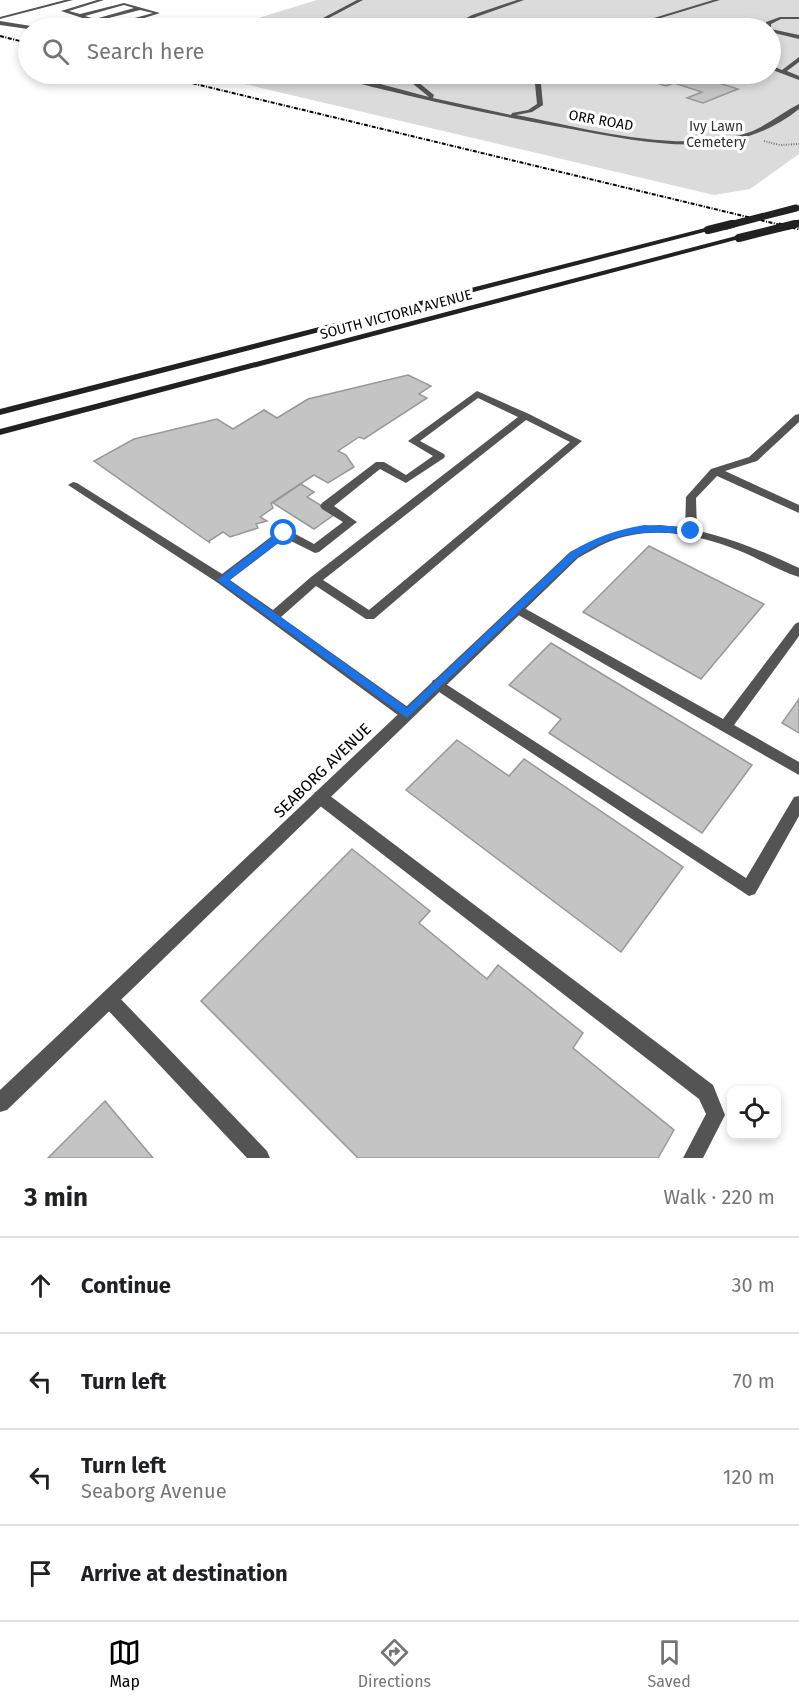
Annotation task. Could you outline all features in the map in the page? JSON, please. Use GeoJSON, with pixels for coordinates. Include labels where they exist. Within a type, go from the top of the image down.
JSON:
{"type":"FeatureCollection","features":[{"type":"Feature","properties":{"kind":"main road","name":"SOUTH VICTORIA AVENUE"},"geometry":{"type":"LineString","coordinates":[[0,412],[798,207]]}},
{"type":"Feature","properties":{"kind":"main road","name":"SOUTH VICTORIA AVENUE"},"geometry":{"type":"LineString","coordinates":[[0,432],[799,223]]}},
{"type":"Feature","properties":{"kind":"street"},"geometry":{"type":"LineString","coordinates":[[0,20],[71,0]]}},
{"type":"Feature","properties":{"kind":"street"},"geometry":{"type":"LineString","coordinates":[[86,18],[63,10],[102,0]]}},
{"type":"Feature","properties":{"kind":"street"},"geometry":{"type":"LineString","coordinates":[[327,18],[361,0]]}},
{"type":"Feature","properties":{"kind":"street"},"geometry":{"type":"LineString","coordinates":[[470,18],[522,0]]}},
{"type":"Feature","properties":{"kind":"street"},"geometry":{"type":"LineString","coordinates":[[660,18],[716,0]]}},
{"type":"Feature","properties":{"kind":"street"},"geometry":{"type":"LineString","coordinates":[[78,15],[122,4],[158,13],[141,18]]}},
{"type":"Feature","properties":{"kind":"street"},"geometry":{"type":"LineString","coordinates":[[106,18],[141,8]]}},
{"type":"Feature","properties":{"kind":"street"},"geometry":{"type":"LineString","coordinates":[[781,19],[799,18]]}},
{"type":"Feature","properties":{"kind":"street"},"geometry":{"type":"LineString","coordinates":[[0,20],[18,25]]}},
{"type":"Feature","properties":{"kind":"street"},"geometry":{"type":"LineString","coordinates":[[781,32],[799,37]]}},
{"type":"Feature","properties":{"kind":"street"},"geometry":{"type":"LineString","coordinates":[[784,71],[799,59]]}},
{"type":"Feature","properties":{"kind":"street"},"geometry":{"type":"LineString","coordinates":[[781,70],[799,78]]}},
{"type":"Feature","properties":{"kind":"street"},"geometry":{"type":"LineString","coordinates":[[376,84],[450,104]]}},
{"type":"Feature","properties":{"kind":"street"},"geometry":{"type":"LineString","coordinates":[[417,84],[422,90],[450,104]]}},
{"type":"Feature","properties":{"kind":"street"},"geometry":{"type":"LineString","coordinates":[[495,114],[523,113],[538,107],[538,84]]}},
{"type":"Feature","properties":{"kind":"street","name":"ORR ROAD"},"geometry":{"type":"LineString","coordinates":[[450,104],[495,114],[664,142],[705,142],[748,135],[776,123],[799,106]]}},
{"type":"Feature","properties":{"kind":"street"},"geometry":{"type":"LineString","coordinates":[[222,580],[284,533],[315,549],[351,522],[326,506],[380,464],[406,480],[440,456],[413,441],[477,394],[577,441],[370,616],[315,580]]}},
{"type":"Feature","properties":{"kind":"street"},"geometry":{"type":"LineString","coordinates":[[273,618],[315,580],[525,416]]}},
{"type":"Feature","properties":{"kind":"street"},"geometry":{"type":"LineString","coordinates":[[691,531],[691,497],[715,471],[753,459],[799,417]]}},
{"type":"Feature","properties":{"kind":"street"},"geometry":{"type":"LineString","coordinates":[[715,471],[799,509]]}},
{"type":"Feature","properties":{"kind":"street"},"geometry":{"type":"LineString","coordinates":[[73,485],[222,580],[407,714]]}},
{"type":"Feature","properties":{"kind":"street","name":"SEABORG AVENUE"},"geometry":{"type":"LineString","coordinates":[[0,1103],[574,555],[594,542],[618,533],[644,528],[691,531],[726,540],[799,573]]}},
{"type":"Feature","properties":{"kind":"street"},"geometry":{"type":"LineString","coordinates":[[517,609],[799,769]]}},
{"type":"Feature","properties":{"kind":"street"},"geometry":{"type":"LineString","coordinates":[[725,727],[799,627]]}},
{"type":"Feature","properties":{"kind":"street"},"geometry":{"type":"LineString","coordinates":[[438,684],[749,889],[799,802]]}},
{"type":"Feature","properties":{"kind":"street"},"geometry":{"type":"LineString","coordinates":[[320,797],[706,1092],[716,1115],[693,1158]]}},
{"type":"Feature","properties":{"kind":"street"},"geometry":{"type":"LineString","coordinates":[[109,999],[260,1158]]}},
{"type":"Feature","properties":{"kind":"path"},"geometry":{"type":"LineString","coordinates":[[748,135],[780,145],[799,144]]}},
{"type":"Feature","properties":{"kind":"green space","name":"Ivy Lawn Cemetery"},"geometry":{"type":"Polygon","coordinates":[[[317,0],[799,0],[799,154],[750,189],[714,195],[244,84],[781,84],[781,18],[258,18],[317,0]]]}},
{"type":"Feature","properties":{"kind":"building"},"geometry":{"type":"Polygon","coordinates":[[[677,84],[722,84],[738,89],[703,103],[687,98],[702,92],[677,84]]]}},
{"type":"Feature","properties":{"kind":"building"},"geometry":{"type":"Polygon","coordinates":[[[408,375],[431,386],[419,394],[427,398],[364,439],[359,437],[338,451],[346,455],[354,467],[328,483],[314,475],[271,503],[273,508],[260,517],[267,521],[256,524],[258,528],[230,537],[223,532],[209,541],[210,543],[94,461],[134,439],[217,419],[233,429],[264,410],[277,418],[308,399],[408,375]]]}},
{"type":"Feature","properties":{"kind":"building"},"geometry":{"type":"Polygon","coordinates":[[[301,484],[314,492],[307,497],[335,514],[314,529],[273,503],[301,484]]]}},
{"type":"Feature","properties":{"kind":"building"},"geometry":{"type":"Polygon","coordinates":[[[649,546],[764,604],[701,679],[583,612],[649,546]]]}},
{"type":"Feature","properties":{"kind":"building"},"geometry":{"type":"Polygon","coordinates":[[[551,643],[752,765],[702,833],[549,733],[561,719],[509,685],[551,643]]]}},
{"type":"Feature","properties":{"kind":"building"},"geometry":{"type":"Polygon","coordinates":[[[799,699],[799,733],[782,723],[799,699]]]}},
{"type":"Feature","properties":{"kind":"building"},"geometry":{"type":"Polygon","coordinates":[[[457,740],[509,776],[524,759],[683,867],[621,952],[406,790],[457,740]]]}},
{"type":"Feature","properties":{"kind":"building"},"geometry":{"type":"Polygon","coordinates":[[[352,849],[430,911],[419,923],[487,979],[498,965],[583,1033],[573,1048],[674,1130],[658,1158],[358,1158],[201,1001],[352,849]]]}},
{"type":"Feature","properties":{"kind":"building"},"geometry":{"type":"Polygon","coordinates":[[[105,1101],[153,1158],[48,1158],[105,1101]]]}},
{"type":"Feature","properties":{"kind":"railway"},"geometry":{"type":"LineString","coordinates":[[0,36],[18,40]]}},
{"type":"Feature","properties":{"kind":"railway"},"geometry":{"type":"LineString","coordinates":[[196,84],[785,226]]}},
{"type":"Feature","properties":{"kind":"railway"},"geometry":{"type":"LineString","coordinates":[[779,224],[799,229]]}},
{"type":"Feature","properties":{"kind":"route"},"geometry":{"type":"LineString","coordinates":[[284,533],[222,580],[407,714],[574,555],[594,542],[618,533],[644,528],[674,528],[691,531]]}}]}
